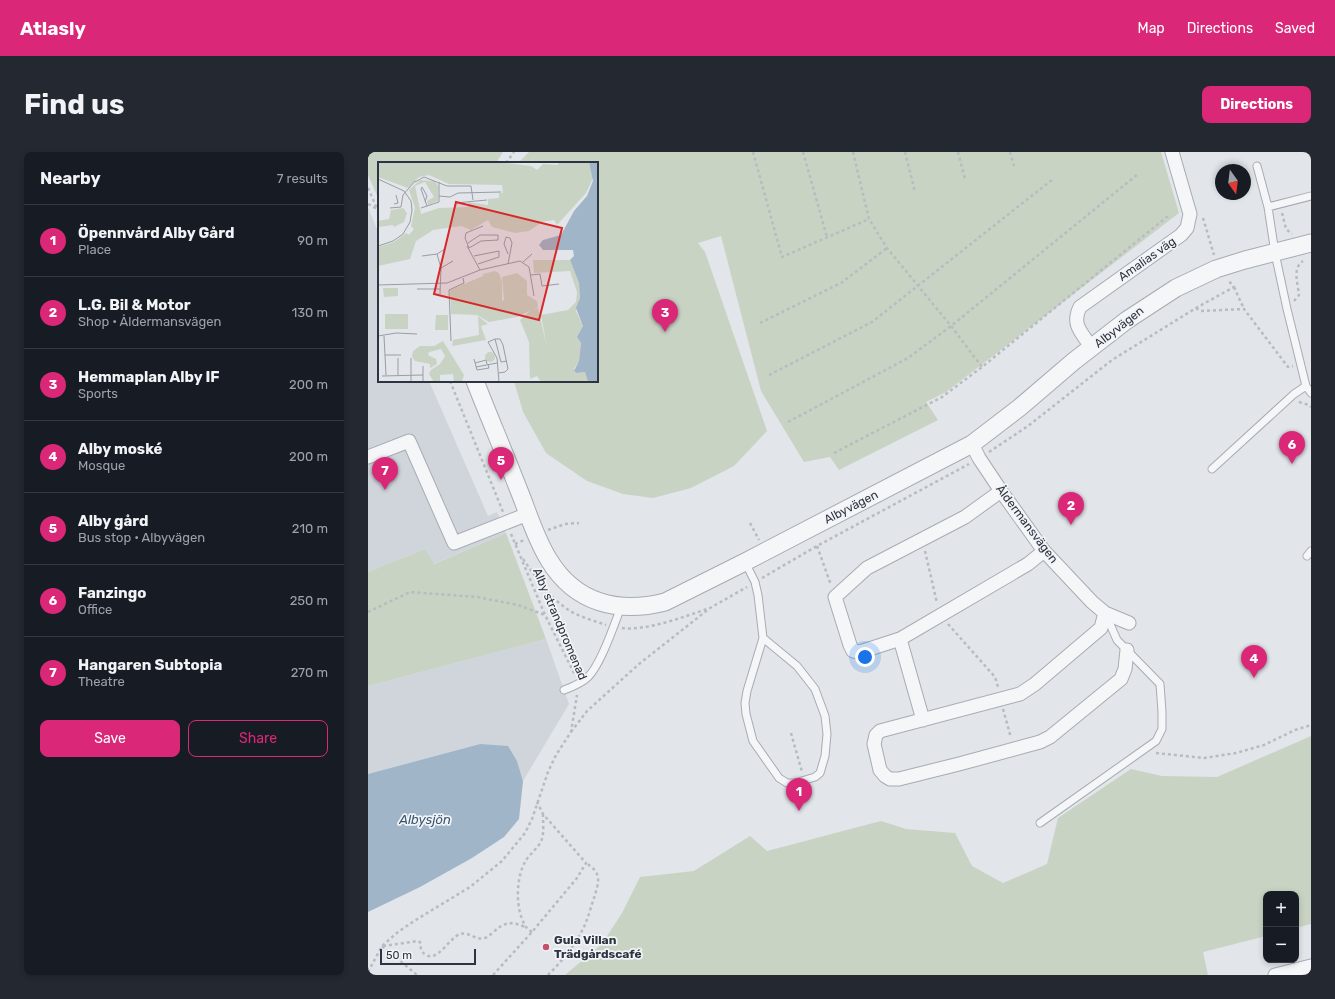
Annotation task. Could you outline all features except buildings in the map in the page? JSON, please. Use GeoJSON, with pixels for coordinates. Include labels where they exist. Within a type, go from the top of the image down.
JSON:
{"type":"FeatureCollection","features":[{"type":"Feature","properties":{"kind":"street","name":"Amalias väg"},"geometry":{"type":"LineString","coordinates":[[1092,348],[1076,323],[1077,314],[1080,307],[1181,235],[1187,228],[1190,214],[1172,152]]}},
{"type":"Feature","properties":{"kind":"street","name":"Albyvägen"},"geometry":{"type":"LineString","coordinates":[[475,382],[548,560],[560,576],[587,598],[602,604],[621,607],[650,606],[665,602],[976,451],[1019,408],[1074,361],[1127,320],[1176,288],[1216,269],[1306,245]]}},
{"type":"Feature","properties":{"kind":"street"},"geometry":{"type":"LineString","coordinates":[[368,456],[409,441],[454,543],[528,514]]}},
{"type":"Feature","properties":{"kind":"street","name":"Åldermansvägen"},"geometry":{"type":"LineString","coordinates":[[976,451],[1001,491],[1044,551],[1092,602],[1105,613],[1129,623]]}},
{"type":"Feature","properties":{"kind":"street"},"geometry":{"type":"LineString","coordinates":[[1001,491],[965,517],[867,568],[835,597],[853,651],[860,652],[900,639],[1028,564],[1044,551]]}},
{"type":"Feature","properties":{"kind":"street"},"geometry":{"type":"LineString","coordinates":[[1105,613],[1101,628],[1035,684],[1020,694],[880,731],[876,736],[874,744],[880,770],[890,779],[899,778],[1018,749],[1040,742],[1050,737],[1121,679],[1125,669],[1127,650]]}},
{"type":"Feature","properties":{"kind":"street"},"geometry":{"type":"LineString","coordinates":[[900,639],[923,720]]}},
{"type":"Feature","properties":{"kind":"street"},"geometry":{"type":"LineString","coordinates":[[1275,975],[1311,966]]}},
{"type":"Feature","properties":{"kind":"lane"},"geometry":{"type":"LineString","coordinates":[[1257,166],[1268,207],[1275,253],[1287,309],[1306,386],[1311,393]]}},
{"type":"Feature","properties":{"kind":"lane"},"geometry":{"type":"LineString","coordinates":[[1268,207],[1311,196]]}},
{"type":"Feature","properties":{"kind":"lane"},"geometry":{"type":"LineString","coordinates":[[1212,470],[1294,394],[1306,386]]}},
{"type":"Feature","properties":{"kind":"lane"},"geometry":{"type":"LineString","coordinates":[[745,562],[755,582],[763,638],[747,691],[745,703],[746,714],[753,741],[780,778],[787,783],[815,777],[820,773],[825,756],[827,734],[825,716],[815,689],[797,666],[763,638]]}},
{"type":"Feature","properties":{"kind":"lane"},"geometry":{"type":"LineString","coordinates":[[564,690],[579,683],[588,676],[598,662],[621,607]]}},
{"type":"Feature","properties":{"kind":"lane"},"geometry":{"type":"LineString","coordinates":[[1040,823],[1147,748],[1156,741],[1162,729],[1160,684],[1117,640],[1105,613]]}},
{"type":"Feature","properties":{"kind":"path"},"geometry":{"type":"LineString","coordinates":[[507,162],[514,152]]}},
{"type":"Feature","properties":{"kind":"path"},"geometry":{"type":"LineString","coordinates":[[753,152],[782,257],[870,219]]}},
{"type":"Feature","properties":{"kind":"path"},"geometry":{"type":"LineString","coordinates":[[803,152],[827,237]]}},
{"type":"Feature","properties":{"kind":"path"},"geometry":{"type":"LineString","coordinates":[[853,152],[870,219],[887,248],[951,326],[982,367]]}},
{"type":"Feature","properties":{"kind":"path"},"geometry":{"type":"LineString","coordinates":[[905,152],[915,192]]}},
{"type":"Feature","properties":{"kind":"path"},"geometry":{"type":"LineString","coordinates":[[958,152],[964,179]]}},
{"type":"Feature","properties":{"kind":"path"},"geometry":{"type":"LineString","coordinates":[[1010,152],[1014,166]]}},
{"type":"Feature","properties":{"kind":"path"},"geometry":{"type":"LineString","coordinates":[[788,422],[908,358],[951,326],[1138,174]]}},
{"type":"Feature","properties":{"kind":"path"},"geometry":{"type":"LineString","coordinates":[[769,375],[872,322],[1052,179]]}},
{"type":"Feature","properties":{"kind":"path"},"geometry":{"type":"LineString","coordinates":[[368,188],[378,211]]}},
{"type":"Feature","properties":{"kind":"path"},"geometry":{"type":"LineString","coordinates":[[368,204],[378,211]]}},
{"type":"Feature","properties":{"kind":"path"},"geometry":{"type":"LineString","coordinates":[[1279,204],[1286,230],[1294,234],[1306,245],[1296,269],[1300,295],[1287,309]]}},
{"type":"Feature","properties":{"kind":"path"},"geometry":{"type":"LineString","coordinates":[[834,453],[942,397],[982,367],[1168,216]]}},
{"type":"Feature","properties":{"kind":"path"},"geometry":{"type":"LineString","coordinates":[[760,323],[841,282],[887,248]]}},
{"type":"Feature","properties":{"kind":"path"},"geometry":{"type":"LineString","coordinates":[[1227,279],[1234,287],[1244,309],[1288,367]]}},
{"type":"Feature","properties":{"kind":"path"},"geometry":{"type":"LineString","coordinates":[[571,732],[587,711],[639,664],[710,608],[976,451],[1028,426],[1112,360],[1196,308],[1234,287]]}},
{"type":"Feature","properties":{"kind":"path"},"geometry":{"type":"LineString","coordinates":[[1196,308],[1200,311],[1244,309]]}},
{"type":"Feature","properties":{"kind":"path","name":"Alby strandpromenad"},"geometry":{"type":"LineString","coordinates":[[368,972],[382,946],[414,921],[470,887],[502,861],[525,833],[532,819],[537,801],[556,755],[571,732],[579,683],[545,615],[450,382]]}},
{"type":"Feature","properties":{"kind":"path"},"geometry":{"type":"LineString","coordinates":[[923,540],[940,615],[995,676],[1012,744],[1018,749]]}},
{"type":"Feature","properties":{"kind":"path"},"geometry":{"type":"LineString","coordinates":[[817,546],[835,597]]}},
{"type":"Feature","properties":{"kind":"path"},"geometry":{"type":"LineString","coordinates":[[368,612],[410,592],[477,597],[518,605],[545,615]]}},
{"type":"Feature","properties":{"kind":"path"},"geometry":{"type":"LineString","coordinates":[[1147,748],[1157,753],[1204,758],[1236,753],[1264,745],[1294,730],[1311,725]]}},
{"type":"Feature","properties":{"kind":"path"},"geometry":{"type":"LineString","coordinates":[[791,733],[804,780]]}},
{"type":"Feature","properties":{"kind":"path"},"geometry":{"type":"LineString","coordinates":[[537,801],[543,814],[598,875],[596,893],[586,923],[573,946],[560,963],[548,975]]}},
{"type":"Feature","properties":{"kind":"path"},"geometry":{"type":"LineString","coordinates":[[525,927],[519,906],[517,890],[518,882],[525,861],[542,840],[543,814]]}},
{"type":"Feature","properties":{"kind":"path"},"geometry":{"type":"LineString","coordinates":[[493,975],[532,932],[577,878],[586,863]]}},
{"type":"Feature","properties":{"kind":"path"},"geometry":{"type":"LineString","coordinates":[[382,946],[418,941],[420,942],[420,950],[426,955],[433,956],[459,934],[463,933],[480,939],[507,923],[518,924],[532,932]]}},
{"type":"Feature","properties":{"kind":"path"},"geometry":{"type":"LineString","coordinates":[[382,946],[418,975]]}},
{"type":"Feature","properties":{"kind":"shaded area"},"geometry":{"type":"Polygon","coordinates":[[[368,207],[378,232],[378,382],[429,382],[488,516],[497,512],[506,533],[433,564],[425,549],[368,572],[368,207]]]}},
{"type":"Feature","properties":{"kind":"shaded area"},"geometry":{"type":"Polygon","coordinates":[[[546,639],[569,704],[523,781],[517,761],[480,744],[368,774],[368,686],[546,639]]]}},
{"type":"Feature","properties":{"kind":"green space"},"geometry":{"type":"Polygon","coordinates":[[[368,152],[503,152],[497,162],[378,162],[378,198],[368,175],[368,152]]]}},
{"type":"Feature","properties":{"kind":"green space"},"geometry":{"type":"Polygon","coordinates":[[[529,152],[1161,152],[1179,213],[946,392],[926,402],[938,420],[839,470],[830,457],[804,462],[761,391],[721,236],[698,243],[705,252],[767,431],[734,466],[691,488],[653,498],[623,494],[587,481],[546,453],[523,412],[514,382],[598,382],[598,162],[519,162],[529,152]]]}},
{"type":"Feature","properties":{"kind":"green space"},"geometry":{"type":"Polygon","coordinates":[[[506,533],[546,639],[368,686],[368,572],[425,549],[434,564],[506,533]]]}},
{"type":"Feature","properties":{"kind":"green space"},"geometry":{"type":"Polygon","coordinates":[[[1311,736],[1311,924],[1299,927],[1299,891],[1263,891],[1263,937],[1203,952],[1208,975],[565,975],[602,944],[622,913],[640,877],[694,871],[750,836],[767,851],[881,821],[906,829],[955,833],[972,866],[1003,883],[1047,864],[1058,818],[1131,769],[1162,776],[1217,777],[1311,736]]]}},
{"type":"Feature","properties":{"kind":"water","name":"Albysjön"},"geometry":{"type":"Polygon","coordinates":[[[480,744],[508,746],[517,761],[523,781],[519,819],[504,837],[472,858],[420,887],[368,912],[368,774],[480,744]]]}},
{"type":"Feature","properties":{"kind":"place","name":"Hemmaplan Alby IF"},"geometry":{"type":"Point","coordinates":[665,332]}},
{"type":"Feature","properties":{"kind":"place","name":"Fanzingo"},"geometry":{"type":"Point","coordinates":[1292,464]}},
{"type":"Feature","properties":{"kind":"place","name":"Alby gård"},"geometry":{"type":"Point","coordinates":[501,480]}},
{"type":"Feature","properties":{"kind":"place","name":"Hangaren Subtopia"},"geometry":{"type":"Point","coordinates":[385,490]}},
{"type":"Feature","properties":{"kind":"place","name":"L.G. Bil & Motor"},"geometry":{"type":"Point","coordinates":[1071,525]}},
{"type":"Feature","properties":{"kind":"place","name":"Alby moské"},"geometry":{"type":"Point","coordinates":[1254,678]}},
{"type":"Feature","properties":{"kind":"place","name":"Öpennvård Alby Gård"},"geometry":{"type":"Point","coordinates":[799,811]}},
{"type":"Feature","properties":{"kind":"place","name":"Gula Villan Trädgårdscafé"},"geometry":{"type":"Point","coordinates":[546,947]}}]}
